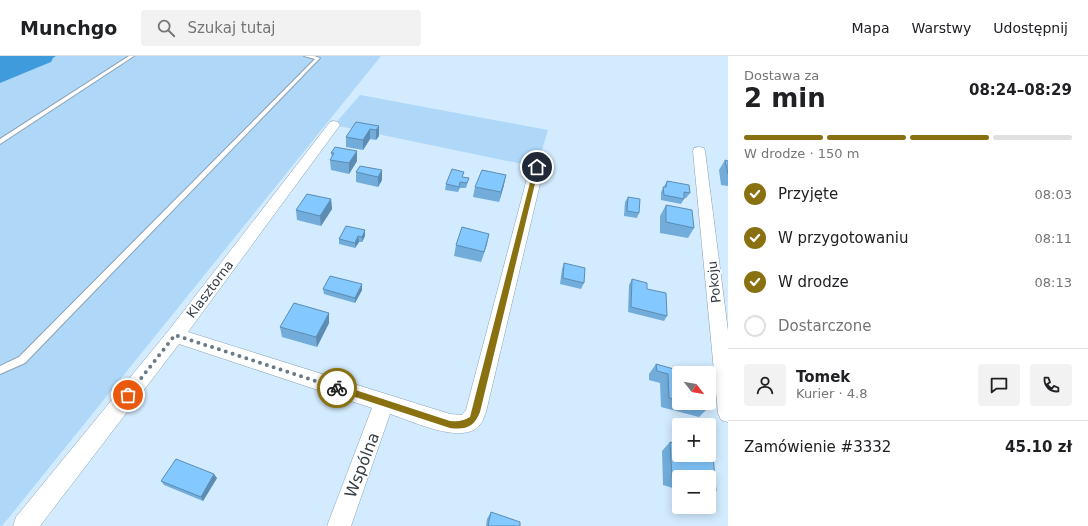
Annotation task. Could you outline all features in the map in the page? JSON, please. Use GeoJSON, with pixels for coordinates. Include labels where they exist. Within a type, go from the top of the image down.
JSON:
{"type":"FeatureCollection","features":[{"type":"Feature","properties":{"kind":"street","name":"Klasztorna"},"geometry":{"type":"LineString","coordinates":[[25,526],[175,335],[334,126]]}},
{"type":"Feature","properties":{"kind":"street","name":"Pokoju"},"geometry":{"type":"LineString","coordinates":[[699,151],[728,413]]}},
{"type":"Feature","properties":{"kind":"street"},"geometry":{"type":"LineString","coordinates":[[175,335],[450,424],[467,424],[473,419],[476,412],[537,167]]}},
{"type":"Feature","properties":{"kind":"street","name":"Wspólna"},"geometry":{"type":"LineString","coordinates":[[338,526],[384,403]]}},
{"type":"Feature","properties":{"kind":"lane"},"geometry":{"type":"LineString","coordinates":[[0,142],[132,56]]}},
{"type":"Feature","properties":{"kind":"lane"},"geometry":{"type":"LineString","coordinates":[[0,370],[22,360],[318,58],[306,56]]}},
{"type":"Feature","properties":{"kind":"shaded area"},"geometry":{"type":"Polygon","coordinates":[[[0,56],[381,56],[2,526],[0,526],[0,56]]]}},
{"type":"Feature","properties":{"kind":"shaded area"},"geometry":{"type":"Polygon","coordinates":[[[360,95],[548,130],[537,167],[334,125],[360,95]]]}},
{"type":"Feature","properties":{"kind":"water"},"geometry":{"type":"Polygon","coordinates":[[[0,56],[56,56],[51,62],[0,83],[0,56]]]}},
{"type":"Feature","properties":{"kind":"building"},"geometry":{"type":"Polygon","coordinates":[[[356,122],[379,126],[376,130],[370,129],[363,140],[346,137],[356,122]]]}},
{"type":"Feature","properties":{"kind":"building"},"geometry":{"type":"Polygon","coordinates":[[[335,147],[357,151],[349,163],[330,160],[334,153],[331,153],[335,147]]]}},
{"type":"Feature","properties":{"kind":"building"},"geometry":{"type":"Polygon","coordinates":[[[725,160],[728,161],[728,174],[725,160]]]}},
{"type":"Feature","properties":{"kind":"building"},"geometry":{"type":"Polygon","coordinates":[[[360,166],[382,170],[378,177],[356,172],[360,166]]]}},
{"type":"Feature","properties":{"kind":"building"},"geometry":{"type":"Polygon","coordinates":[[[452,169],[464,172],[462,177],[469,178],[467,183],[460,182],[459,187],[446,184],[452,169]]]}},
{"type":"Feature","properties":{"kind":"building"},"geometry":{"type":"Polygon","coordinates":[[[482,170],[506,175],[501,192],[475,187],[482,170]]]}},
{"type":"Feature","properties":{"kind":"building"},"geometry":{"type":"Polygon","coordinates":[[[667,181],[689,185],[690,193],[684,192],[684,199],[664,195],[663,187],[666,187],[667,181]]]}},
{"type":"Feature","properties":{"kind":"building"},"geometry":{"type":"Polygon","coordinates":[[[307,194],[331,199],[320,216],[296,210],[307,194]]]}},
{"type":"Feature","properties":{"kind":"building"},"geometry":{"type":"Polygon","coordinates":[[[628,197],[640,199],[639,213],[627,211],[628,197]]]}},
{"type":"Feature","properties":{"kind":"building"},"geometry":{"type":"Polygon","coordinates":[[[666,205],[692,210],[694,228],[666,222],[666,205]]]}},
{"type":"Feature","properties":{"kind":"building"},"geometry":{"type":"Polygon","coordinates":[[[346,226],[365,230],[362,237],[358,236],[355,243],[339,239],[346,226]]]}},
{"type":"Feature","properties":{"kind":"building"},"geometry":{"type":"Polygon","coordinates":[[[462,227],[489,234],[484,252],[456,245],[462,227]]]}},
{"type":"Feature","properties":{"kind":"building"},"geometry":{"type":"Polygon","coordinates":[[[564,263],[585,268],[584,283],[563,278],[564,263]]]}},
{"type":"Feature","properties":{"kind":"building"},"geometry":{"type":"Polygon","coordinates":[[[330,276],[362,284],[355,298],[323,289],[330,276]]]}},
{"type":"Feature","properties":{"kind":"building"},"geometry":{"type":"Polygon","coordinates":[[[632,279],[647,283],[647,289],[666,293],[667,316],[631,307],[632,279]]]}},
{"type":"Feature","properties":{"kind":"building"},"geometry":{"type":"Polygon","coordinates":[[[294,303],[329,313],[316,337],[280,327],[294,303]]]}},
{"type":"Feature","properties":{"kind":"building"},"geometry":{"type":"Polygon","coordinates":[[[656,364],[672,368],[672,399],[669,398],[668,374],[657,371],[656,364]]]}},
{"type":"Feature","properties":{"kind":"building"},"geometry":{"type":"Polygon","coordinates":[[[670,442],[672,443],[672,462],[714,462],[714,470],[672,470],[672,477],[670,442]]]}},
{"type":"Feature","properties":{"kind":"building"},"geometry":{"type":"Polygon","coordinates":[[[176,459],[214,474],[201,497],[161,481],[176,459]]]}},
{"type":"Feature","properties":{"kind":"building"},"geometry":{"type":"Polygon","coordinates":[[[491,512],[520,522],[520,526],[488,526],[491,512]]]}},
{"type":"Feature","properties":{"kind":"way so far"},"geometry":{"type":"LineString","coordinates":[[128,395],[175,335],[337,388]]}},
{"type":"Feature","properties":{"kind":"route"},"geometry":{"type":"LineString","coordinates":[[337,388],[450,424],[467,424],[473,419],[537,167]]}}]}
